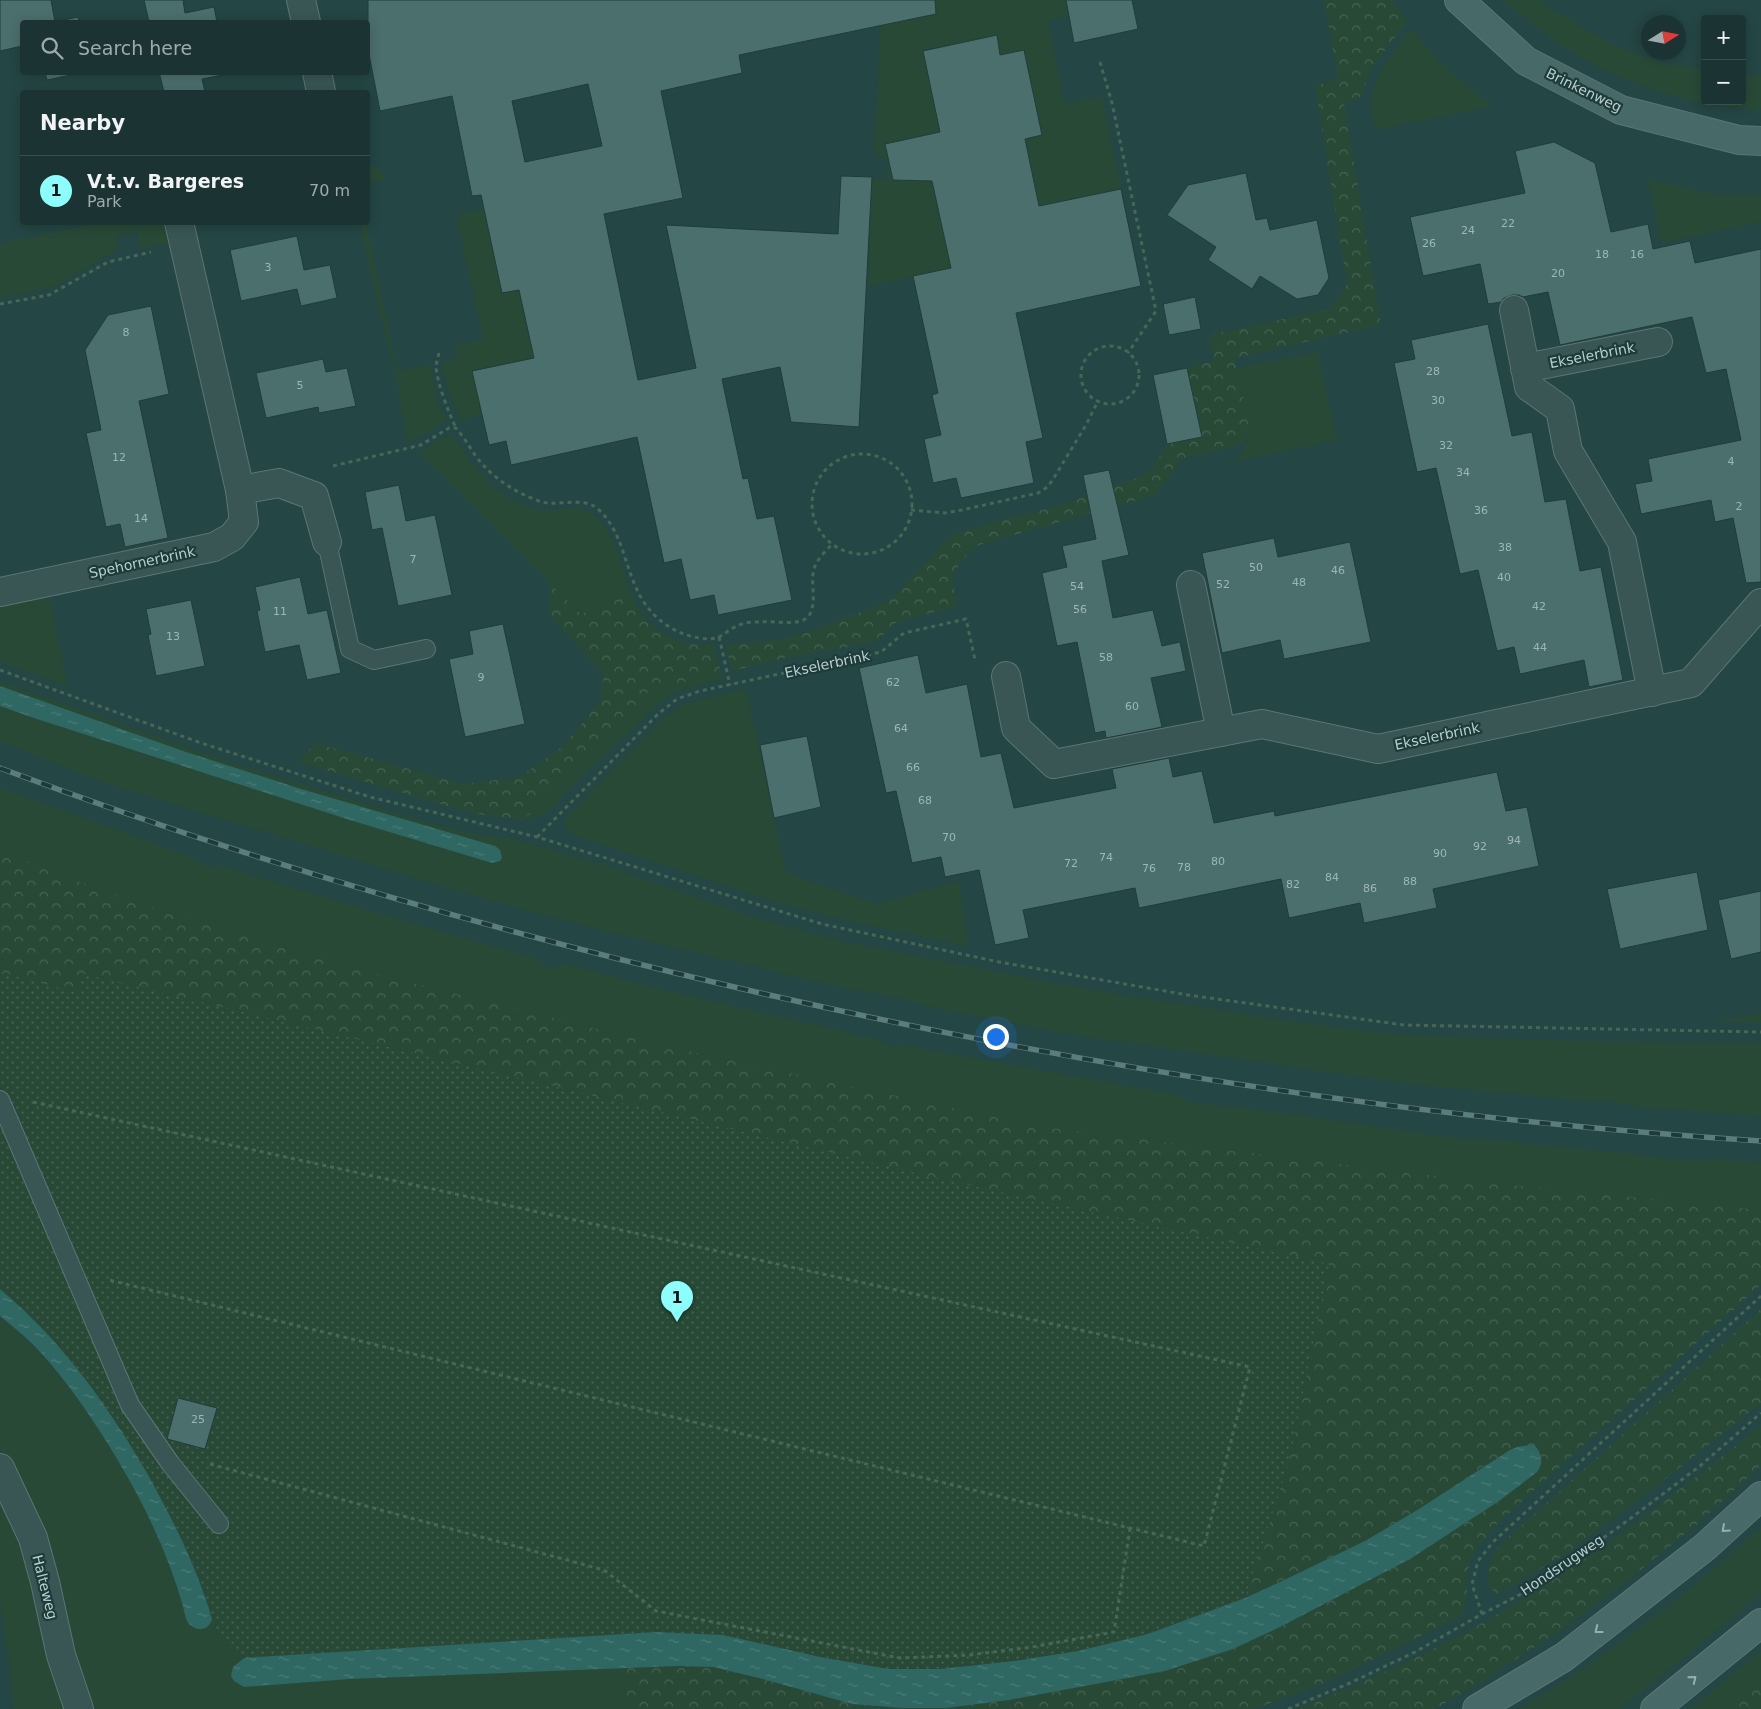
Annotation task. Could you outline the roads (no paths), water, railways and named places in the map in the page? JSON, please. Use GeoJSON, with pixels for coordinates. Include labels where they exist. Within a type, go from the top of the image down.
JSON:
{"type":"FeatureCollection","features":[{"type":"Feature","properties":{"kind":"main road","name":"Brinkenweg"},"geometry":{"type":"LineString","coordinates":[[1459,0],[1526,61],[1621,110],[1739,140],[1761,141]]}},
{"type":"Feature","properties":{"kind":"main road"},"geometry":{"type":"LineString","coordinates":[[1477,1709],[1564,1657],[1705,1548],[1761,1496]]}},
{"type":"Feature","properties":{"kind":"main road"},"geometry":{"type":"LineString","coordinates":[[1655,1709],[1761,1623]]}},
{"type":"Feature","properties":{"kind":"street"},"geometry":{"type":"LineString","coordinates":[[301,0],[306,20]]}},
{"type":"Feature","properties":{"kind":"street"},"geometry":{"type":"LineString","coordinates":[[318,75],[321,90]]}},
{"type":"Feature","properties":{"kind":"street","name":"Spehornerbrink"},"geometry":{"type":"LineString","coordinates":[[0,592],[214,547],[232,537],[244,522],[240,490],[182,234]]}},
{"type":"Feature","properties":{"kind":"street"},"geometry":{"type":"LineString","coordinates":[[1514,310],[1529,387],[1560,409],[1568,451],[1622,542],[1652,692]]}},
{"type":"Feature","properties":{"kind":"street","name":"Ekselerbrink"},"geometry":{"type":"LineString","coordinates":[[1525,368],[1658,342]]}},
{"type":"Feature","properties":{"kind":"street"},"geometry":{"type":"LineString","coordinates":[[240,490],[279,483],[314,496],[327,542]]}},
{"type":"Feature","properties":{"kind":"street"},"geometry":{"type":"LineString","coordinates":[[1191,585],[1221,732]]}},
{"type":"Feature","properties":{"kind":"street","name":"Ekselerbrink"},"geometry":{"type":"LineString","coordinates":[[1006,676],[1016,728],[1054,764],[1262,724],[1378,748],[1691,683],[1761,603]]}},
{"type":"Feature","properties":{"kind":"street","name":"Halteweg"},"geometry":{"type":"LineString","coordinates":[[0,1468],[33,1538],[61,1654],[79,1709]]}},
{"type":"Feature","properties":{"kind":"lane"},"geometry":{"type":"LineString","coordinates":[[327,542],[350,649],[374,660],[426,649]]}},
{"type":"Feature","properties":{"kind":"lane"},"geometry":{"type":"LineString","coordinates":[[0,1100],[130,1405],[170,1463],[219,1524]]}},
{"type":"Feature","properties":{"kind":"water"},"geometry":{"type":"Polygon","coordinates":[[[0,686],[186,752],[298,788],[495,846],[500,850],[502,858],[500,861],[492,863],[350,820],[34,718],[0,706],[0,686]]]}},
{"type":"Feature","properties":{"kind":"water"},"geometry":{"type":"Polygon","coordinates":[[[0,1289],[44,1330],[63,1352],[99,1398],[132,1447],[166,1508],[192,1562],[212,1619],[208,1626],[197,1629],[187,1621],[166,1555],[131,1483],[104,1437],[59,1374],[24,1336],[0,1316],[0,1289]]]}},
{"type":"Feature","properties":{"kind":"water"},"geometry":{"type":"Polygon","coordinates":[[[1534,1445],[1539,1451],[1541,1462],[1539,1469],[1499,1501],[1410,1559],[1280,1627],[1233,1649],[1165,1671],[1009,1700],[946,1708],[902,1708],[852,1704],[713,1667],[677,1666],[350,1679],[244,1687],[234,1681],[231,1676],[233,1667],[244,1658],[656,1632],[723,1635],[820,1657],[888,1669],[940,1669],[1014,1661],[1078,1651],[1148,1634],[1245,1598],[1365,1541],[1419,1509],[1510,1450],[1534,1445]]]}},
{"type":"Feature","properties":{"kind":"railway"},"geometry":{"type":"LineString","coordinates":[[0,768],[90,801],[270,861],[362,889],[637,964],[857,1014],[1114,1064],[1243,1085],[1501,1119],[1761,1141]]}},
{"type":"Feature","properties":{"kind":"place","name":"V.t.v. Bargeres"},"geometry":{"type":"Point","coordinates":[677,1322]}}]}
